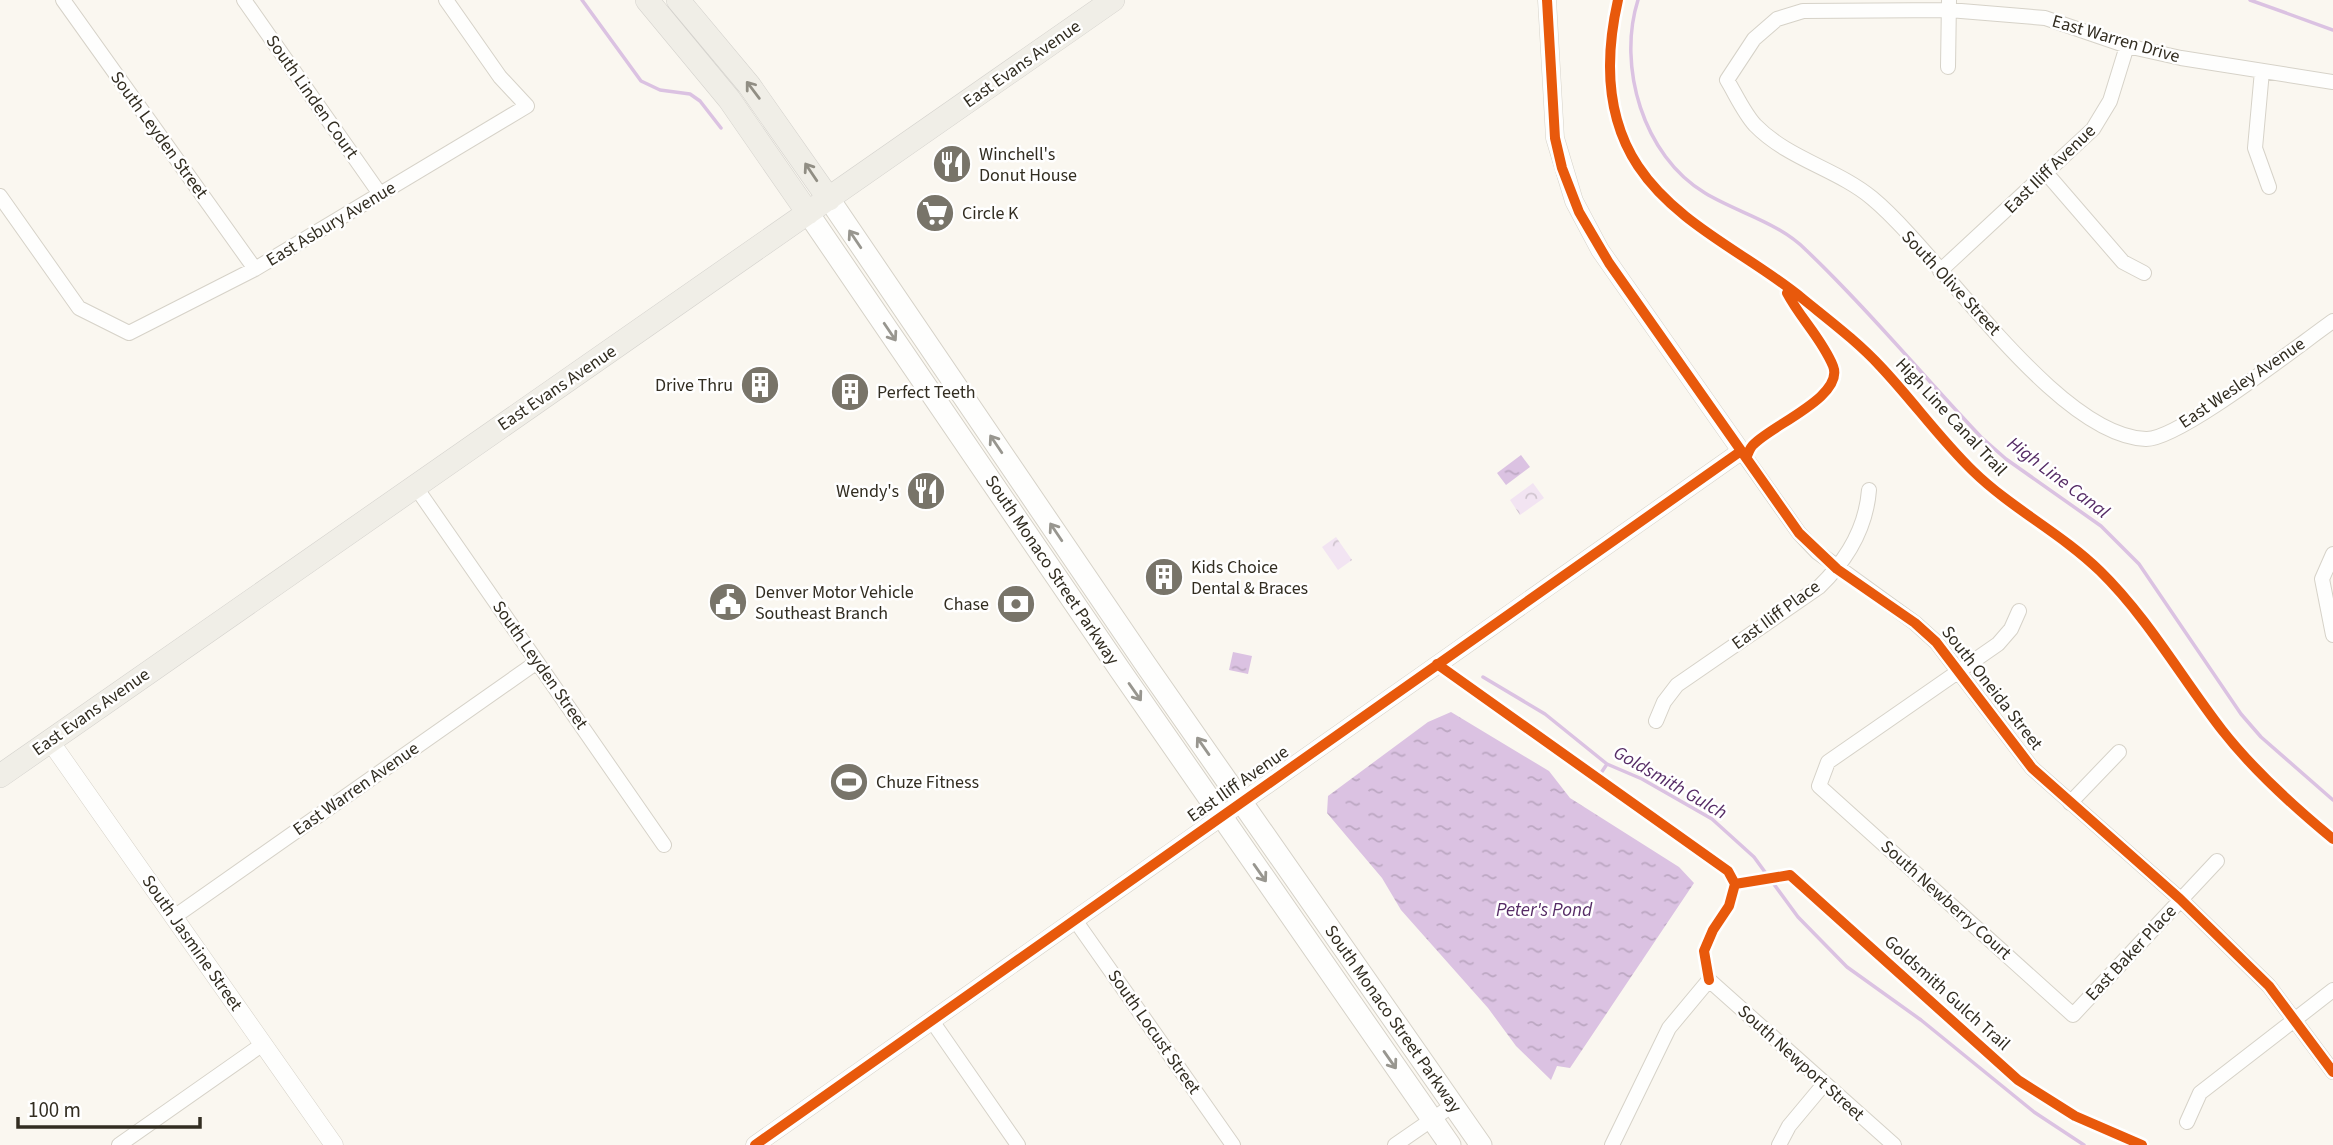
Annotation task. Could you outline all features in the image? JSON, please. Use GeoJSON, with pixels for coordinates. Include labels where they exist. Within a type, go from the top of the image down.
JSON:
{"type":"FeatureCollection","features":[{"type":"Feature","properties":{"kind":"main road","name":"South Monaco Street Parkway"},"geometry":{"type":"LineString","coordinates":[[647,0],[729,99],[1221,817],[1450,1145]]}},
{"type":"Feature","properties":{"kind":"main road","name":"South Monaco Street Parkway"},"geometry":{"type":"LineString","coordinates":[[678,0],[749,85],[829,199],[1242,803],[1481,1145]]}},
{"type":"Feature","properties":{"kind":"main road","name":"East Evans Avenue"},"geometry":{"type":"LineString","coordinates":[[0,776],[1113,0]]}},
{"type":"Feature","properties":{"kind":"street","name":"South Leyden Street"},"geometry":{"type":"LineString","coordinates":[[63,0],[255,270]]}},
{"type":"Feature","properties":{"kind":"street","name":"South Linden Court"},"geometry":{"type":"LineString","coordinates":[[244,0],[380,194]]}},
{"type":"Feature","properties":{"kind":"street","name":"East Asbury Avenue"},"geometry":{"type":"LineString","coordinates":[[0,196],[79,308],[129,333],[255,270],[527,106],[500,77],[446,0]]}},
{"type":"Feature","properties":{"kind":"street","name":"South Oneida Street"},"geometry":{"type":"LineString","coordinates":[[1547,0],[1551,30],[1555,138],[1574,201],[1604,256],[1799,533],[1837,569],[1915,623],[1936,642],[2006,738],[2070,803],[2180,900],[2269,986],[2333,1072]]}},
{"type":"Feature","properties":{"kind":"street","name":"East Warren Drive"},"geometry":{"type":"LineString","coordinates":[[1753,123],[1727,80],[1754,39],[1777,19],[1802,5],[1949,5],[2045,18],[2127,46],[2181,58],[2333,82]]}},
{"type":"Feature","properties":{"kind":"street"},"geometry":{"type":"LineString","coordinates":[[1948,67],[1949,5]]}},
{"type":"Feature","properties":{"kind":"street","name":"East Iliff Avenue"},"geometry":{"type":"LineString","coordinates":[[1940,271],[2047,174],[2100,120],[2127,46]]}},
{"type":"Feature","properties":{"kind":"street"},"geometry":{"type":"LineString","coordinates":[[2262,71],[2255,148],[2269,187]]}},
{"type":"Feature","properties":{"kind":"street","name":"South Olive Street"},"geometry":{"type":"LineString","coordinates":[[1753,123],[1772,141],[1871,197],[2062,399],[2109,430],[2147,439]]}},
{"type":"Feature","properties":{"kind":"street"},"geometry":{"type":"LineString","coordinates":[[2047,174],[2123,262],[2144,273]]}},
{"type":"Feature","properties":{"kind":"street","name":"East Wesley Avenue"},"geometry":{"type":"LineString","coordinates":[[2147,439],[2184,426],[2333,321]]}},
{"type":"Feature","properties":{"kind":"street","name":"East Iliff Avenue"},"geometry":{"type":"LineString","coordinates":[[755,1145],[1741,451]]}},
{"type":"Feature","properties":{"kind":"street","name":"South Leyden Street"},"geometry":{"type":"LineString","coordinates":[[415,486],[664,845]]}},
{"type":"Feature","properties":{"kind":"street","name":"East Iliff Place"},"geometry":{"type":"LineString","coordinates":[[1656,721],[1664,702],[1677,685],[1819,587],[1837,569],[1862,527],[1869,490]]}},
{"type":"Feature","properties":{"kind":"street"},"geometry":{"type":"LineString","coordinates":[[2333,555],[2322,579],[2333,635]]}},
{"type":"Feature","properties":{"kind":"street"},"geometry":{"type":"LineString","coordinates":[[1958,673],[1998,644],[2011,629],[2019,611]]}},
{"type":"Feature","properties":{"kind":"street","name":"East Warren Avenue"},"geometry":{"type":"LineString","coordinates":[[174,917],[537,662]]}},
{"type":"Feature","properties":{"kind":"street","name":"South Newberry Court"},"geometry":{"type":"LineString","coordinates":[[1958,673],[1828,762],[1819,786],[2073,1015]]}},
{"type":"Feature","properties":{"kind":"street","name":"South Jasmine Street"},"geometry":{"type":"LineString","coordinates":[[50,741],[334,1145]]}},
{"type":"Feature","properties":{"kind":"street"},"geometry":{"type":"LineString","coordinates":[[2070,803],[2119,752]]}},
{"type":"Feature","properties":{"kind":"street","name":"East Baker Place"},"geometry":{"type":"LineString","coordinates":[[2073,1015],[2217,860]]}},
{"type":"Feature","properties":{"kind":"street","name":"South Locust Street"},"geometry":{"type":"LineString","coordinates":[[1075,920],[1233,1145]]}},
{"type":"Feature","properties":{"kind":"street","name":"South Newport Street"},"geometry":{"type":"LineString","coordinates":[[1612,1145],[1669,1028],[1709,980],[1894,1145]]}},
{"type":"Feature","properties":{"kind":"street"},"geometry":{"type":"LineString","coordinates":[[2187,1122],[2200,1093],[2333,989]]}},
{"type":"Feature","properties":{"kind":"street"},"geometry":{"type":"LineString","coordinates":[[932,1021],[1018,1145]]}},
{"type":"Feature","properties":{"kind":"street"},"geometry":{"type":"LineString","coordinates":[[119,1145],[263,1044]]}},
{"type":"Feature","properties":{"kind":"street"},"geometry":{"type":"LineString","coordinates":[[1779,1145],[1789,1126],[1824,1084]]}},
{"type":"Feature","properties":{"kind":"street"},"geometry":{"type":"LineString","coordinates":[[1395,1145],[1453,1105]]}},
{"type":"Feature","properties":{"kind":"green space"},"geometry":{"type":"Polygon","coordinates":[[[1533,483],[1544,498],[1520,515],[1510,500],[1533,483]]]}},
{"type":"Feature","properties":{"kind":"green space"},"geometry":{"type":"Polygon","coordinates":[[[1336,537],[1352,560],[1338,570],[1322,547],[1336,537]]]}},
{"type":"Feature","properties":{"kind":"water"},"geometry":{"type":"Polygon","coordinates":[[[1521,455],[1530,467],[1506,485],[1497,473],[1521,455]]]}},
{"type":"Feature","properties":{"kind":"water"},"geometry":{"type":"Polygon","coordinates":[[[1233,652],[1252,656],[1248,674],[1229,670],[1233,652]]]}},
{"type":"Feature","properties":{"kind":"water","name":"Peter's Pond"},"geometry":{"type":"Polygon","coordinates":[[[1451,712],[1549,771],[1570,798],[1679,867],[1694,883],[1570,1068],[1557,1066],[1551,1080],[1516,1046],[1488,1008],[1401,910],[1382,878],[1327,813],[1328,796],[1428,722],[1451,712]]]}},
{"type":"Feature","properties":{"kind":"waterway","name":"Goldsmith Gulch"},"geometry":{"type":"LineString","coordinates":[[582,0],[641,81],[660,90],[690,94],[700,101],[721,128]]}},
{"type":"Feature","properties":{"kind":"waterway","name":"High Line Canal"},"geometry":{"type":"LineString","coordinates":[[1638,0],[1632,26],[1634,80],[1640,107],[1665,157],[1683,177],[1705,193],[1795,240],[1851,295],[1981,437],[2006,459],[2101,526],[2139,564],[2241,714],[2261,737],[2333,800]]}},
{"type":"Feature","properties":{"kind":"waterway","name":"High Line Canal"},"geometry":{"type":"LineString","coordinates":[[2250,0],[2333,30]]}},
{"type":"Feature","properties":{"kind":"waterway","name":"Goldsmith Gulch"},"geometry":{"type":"LineString","coordinates":[[1483,677],[1545,714],[1607,764],[1642,779],[1712,819],[1754,857],[1798,917],[1847,967],[1921,1020],[2034,1112],[2084,1145]]}},
{"type":"Feature","properties":{"kind":"waterway"},"geometry":{"type":"LineString","coordinates":[[1601,773],[1607,764]]}},
{"type":"Feature","properties":{"kind":"cycle path"},"geometry":{"type":"LineString","coordinates":[[1547,0],[1555,138],[1562,168],[1579,212],[1609,263],[1799,533],[1837,569],[1915,623],[1936,642],[2032,768],[2180,899],[2269,986],[2333,1072]]}},
{"type":"Feature","properties":{"kind":"cycle path","name":"High Line Canal Trail"},"geometry":{"type":"LineString","coordinates":[[1618,0],[1610,64],[1614,107],[1627,147],[1654,187],[1693,222],[1782,283],[1853,340],[1881,367],[1973,471],[2100,571],[2134,608],[2207,710],[2247,760],[2274,788],[2333,839]]}},
{"type":"Feature","properties":{"kind":"cycle path"},"geometry":{"type":"LineString","coordinates":[[1746,458],[1753,445],[1763,436],[1818,399],[1834,377],[1828,356],[1787,293]]}},
{"type":"Feature","properties":{"kind":"cycle path"},"geometry":{"type":"LineString","coordinates":[[755,1145],[1741,451]]}},
{"type":"Feature","properties":{"kind":"cycle path"},"geometry":{"type":"LineString","coordinates":[[1437,664],[1728,871],[1735,884],[1729,906],[1713,930],[1704,951],[1709,980]]}},
{"type":"Feature","properties":{"kind":"cycle path","name":"Goldsmith Gulch Trail"},"geometry":{"type":"LineString","coordinates":[[1735,884],[1790,875],[2018,1080],[2075,1116],[2142,1145]]}},
{"type":"Feature","properties":{"kind":"place","name":"Winchell's Donut House"},"geometry":{"type":"Point","coordinates":[952,164]}},
{"type":"Feature","properties":{"kind":"place","name":"Circle K"},"geometry":{"type":"Point","coordinates":[935,213]}},
{"type":"Feature","properties":{"kind":"place","name":"Drive Thru"},"geometry":{"type":"Point","coordinates":[760,385]}},
{"type":"Feature","properties":{"kind":"place","name":"Perfect Teeth"},"geometry":{"type":"Point","coordinates":[850,392]}},
{"type":"Feature","properties":{"kind":"place","name":"Wendy's"},"geometry":{"type":"Point","coordinates":[926,491]}},
{"type":"Feature","properties":{"kind":"place","name":"Kids Choice Dental & Braces"},"geometry":{"type":"Point","coordinates":[1164,577]}},
{"type":"Feature","properties":{"kind":"place","name":"Denver Motor Vehicle Southeast Branch"},"geometry":{"type":"Point","coordinates":[728,602]}},
{"type":"Feature","properties":{"kind":"place","name":"Chase"},"geometry":{"type":"Point","coordinates":[1016,604]}},
{"type":"Feature","properties":{"kind":"place","name":"Chuze Fitness"},"geometry":{"type":"Point","coordinates":[849,782]}}]}
